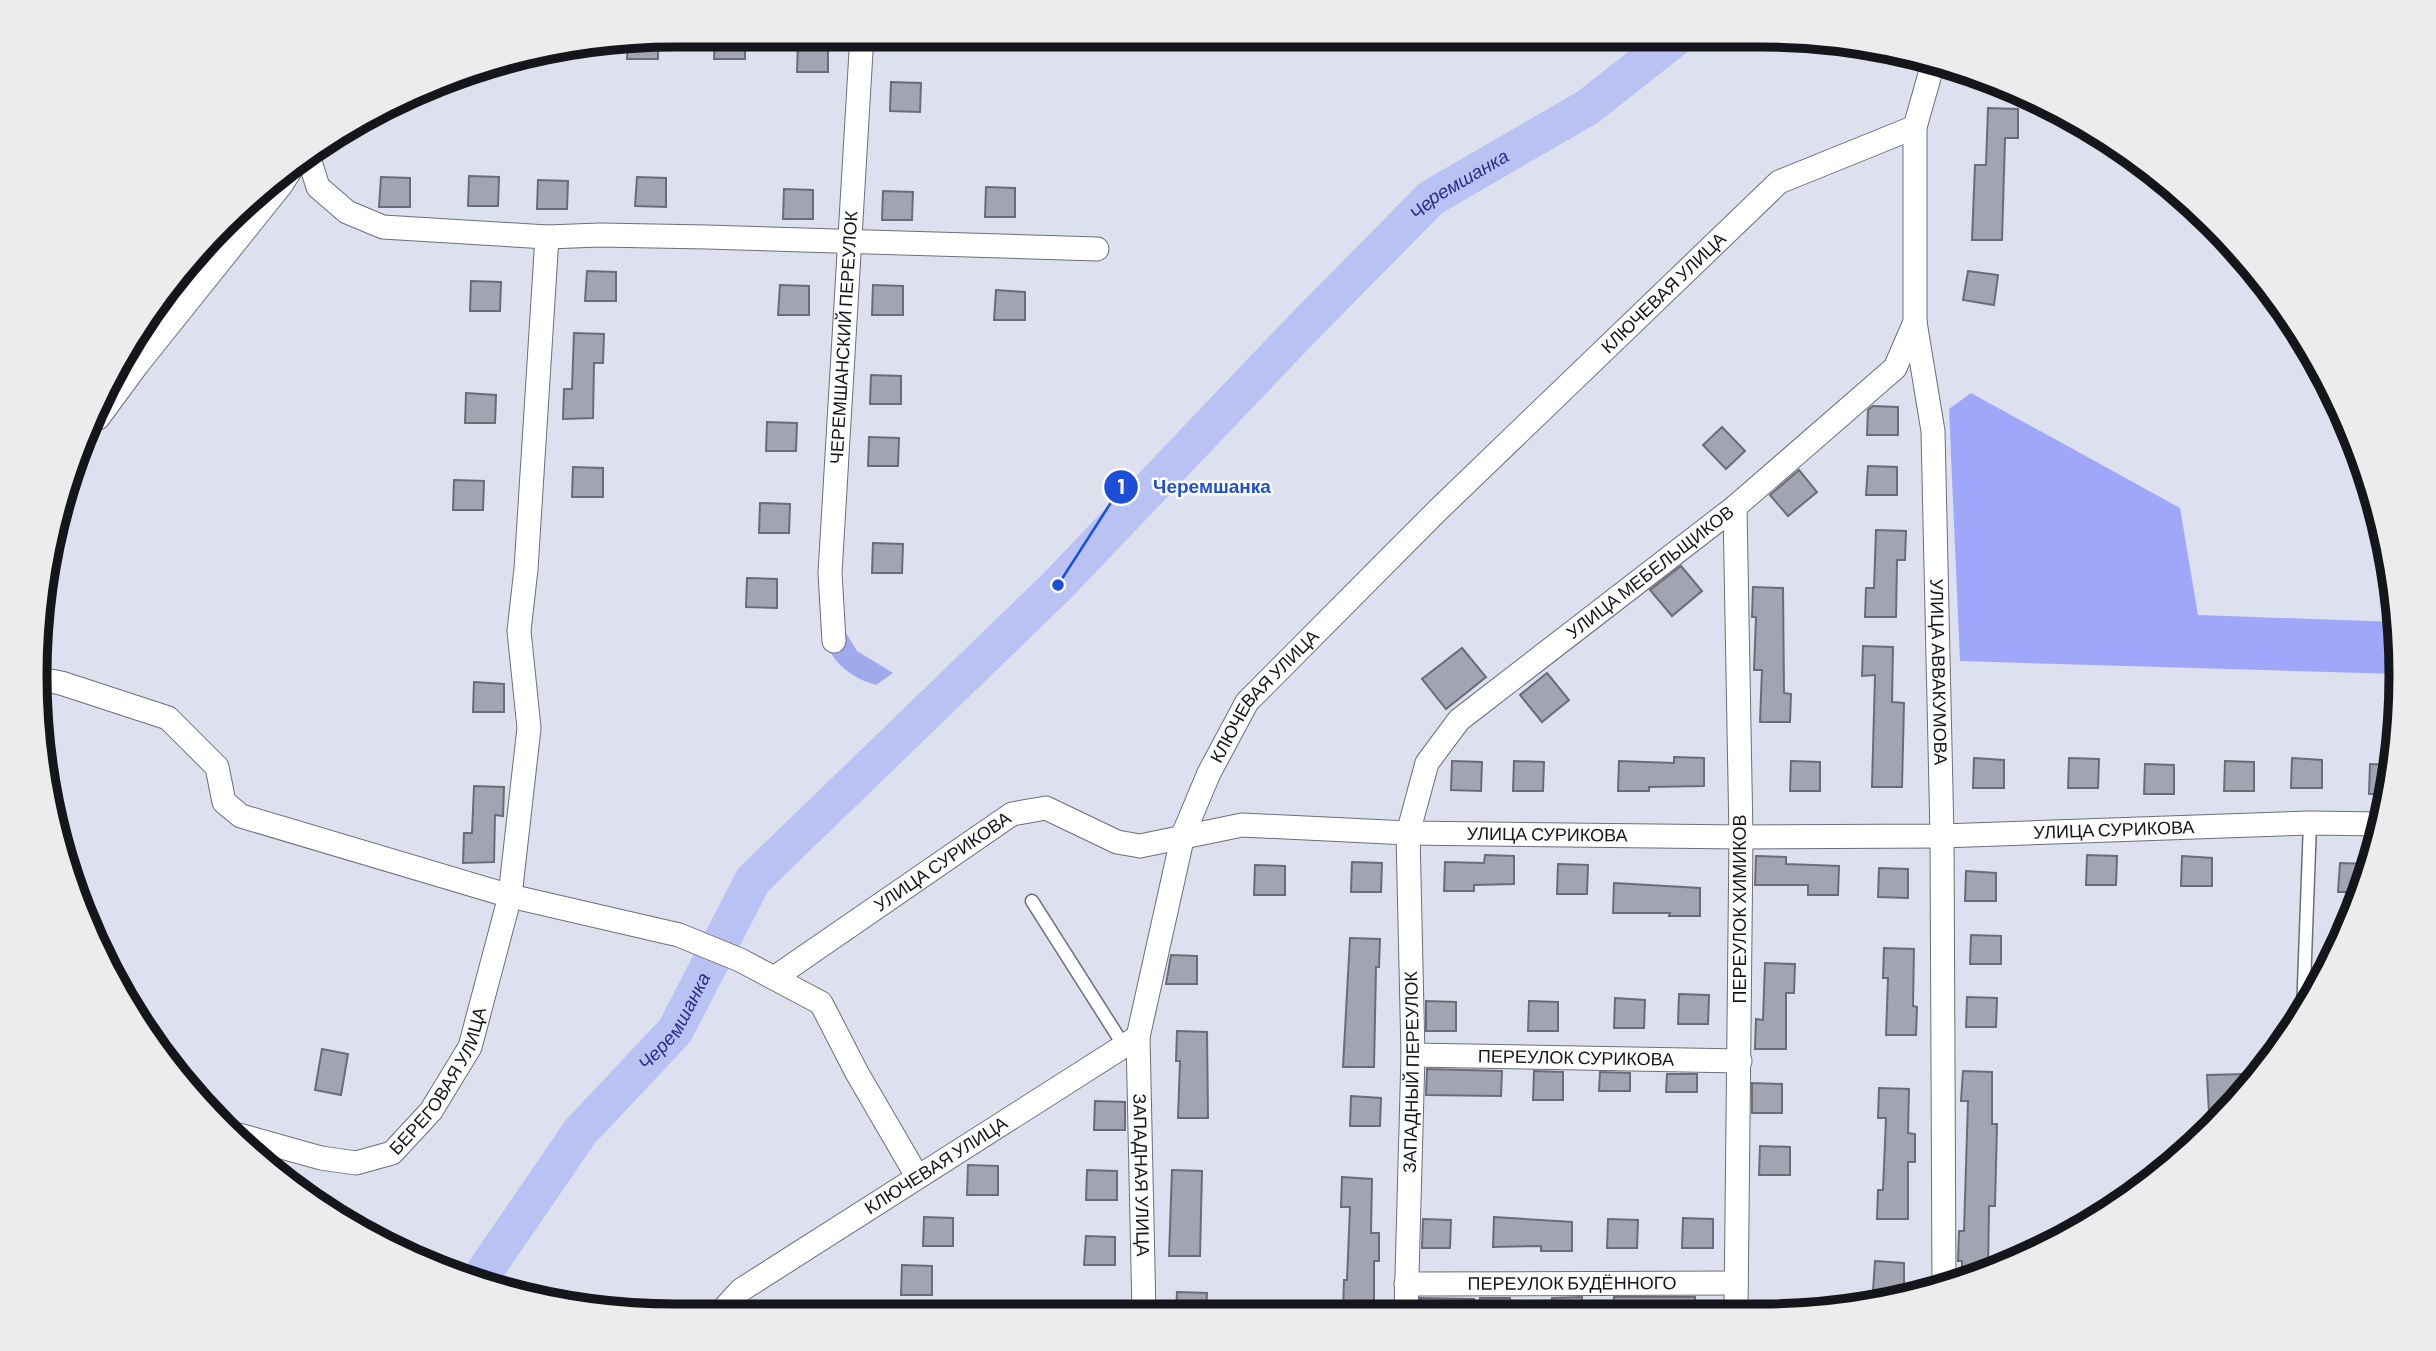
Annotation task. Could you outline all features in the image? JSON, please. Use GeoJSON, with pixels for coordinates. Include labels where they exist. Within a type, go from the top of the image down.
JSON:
{"type":"FeatureCollection","features":[{"type":"Feature","properties":{"kind":"street","name":"ЧЕРЕМШАНСКИЙ ПЕРЕУЛОК"},"geometry":{"type":"LineString","coordinates":[[834,641],[830,573],[861,47]]}},
{"type":"Feature","properties":{"kind":"street","name":"УЛИЦА АВВАКУМОВА"},"geometry":{"type":"LineString","coordinates":[[1931,71],[1915,127],[1915,322],[1933,431],[1942,836],[1944,1276]]}},
{"type":"Feature","properties":{"kind":"street","name":"КЛЮЧЕВАЯ УЛИЦА"},"geometry":{"type":"LineString","coordinates":[[728,1304],[741,1290],[1131,1041],[1183,835],[1209,773],[1247,702],[1439,509],[1779,182],[1915,127]]}},
{"type":"Feature","properties":{"kind":"street"},"geometry":{"type":"LineString","coordinates":[[311,164],[318,187],[347,212],[383,227],[547,237],[600,235],[1097,249]]}},
{"type":"Feature","properties":{"kind":"street"},"geometry":{"type":"LineString","coordinates":[[111,401],[277,190]]}},
{"type":"Feature","properties":{"kind":"street","name":"БЕРЕГОВАЯ УЛИЦА"},"geometry":{"type":"LineString","coordinates":[[251,1138],[321,1158],[356,1163],[392,1153],[431,1111],[470,1047],[510,896],[529,729],[519,631],[526,569],[547,237]]}},
{"type":"Feature","properties":{"kind":"street","name":"УЛИЦА МЕБЕЛЬЩИКОВ"},"geometry":{"type":"LineString","coordinates":[[1408,833],[1427,763],[1459,720],[1735,507],[1895,368],[1915,322]]}},
{"type":"Feature","properties":{"kind":"street","name":"ПЕРЕУЛОК ХИМИКОВ"},"geometry":{"type":"LineString","coordinates":[[1735,507],[1741,837],[1736,1304]]}},
{"type":"Feature","properties":{"kind":"street"},"geometry":{"type":"LineString","coordinates":[[51,681],[168,718],[217,767],[224,802],[242,816],[510,896],[679,935],[717,950],[821,1003],[857,1073],[917,1176]]}},
{"type":"Feature","properties":{"kind":"street","name":"УЛИЦА СУРИКОВА"},"geometry":{"type":"LineString","coordinates":[[774,978],[1012,814],[1046,808],[1117,842],[1140,846],[1183,835],[1242,825],[1408,833],[1741,837],[1942,836],[2311,823],[2371,824]]}},
{"type":"Feature","properties":{"kind":"street","name":"ЗАПАДНЫЙ ПЕРЕУЛОК"},"geometry":{"type":"LineString","coordinates":[[1406,1304],[1413,1055],[1408,833]]}},
{"type":"Feature","properties":{"kind":"street","name":"ЗАПАДНАЯ УЛИЦА"},"geometry":{"type":"LineString","coordinates":[[1131,1041],[1144,1304]]}},
{"type":"Feature","properties":{"kind":"street","name":"ПЕРЕУЛОК СУРИКОВА"},"geometry":{"type":"LineString","coordinates":[[1413,1055],[1740,1061]]}},
{"type":"Feature","properties":{"kind":"street","name":"ПЕРЕУЛОК БУДЁННОГО"},"geometry":{"type":"LineString","coordinates":[[1406,1284],[1737,1283]]}},
{"type":"Feature","properties":{"kind":"lane"},"geometry":{"type":"LineString","coordinates":[[2304,992],[2311,823]]}},
{"type":"Feature","properties":{"kind":"lane"},"geometry":{"type":"LineString","coordinates":[[1032,901],[1131,1041]]}},
{"type":"Feature","properties":{"kind":"shaded area"},"geometry":{"type":"Polygon","coordinates":[[[1971,393],[2180,508],[2198,615],[2386,622],[2389,674],[1960,661],[1949,409],[1971,393]]]}},
{"type":"Feature","properties":{"kind":"shaded area"},"geometry":{"type":"Polygon","coordinates":[[[821,601],[838,620],[857,651],[893,673],[876,685],[850,673],[840,664],[826,643],[822,630],[821,601]]]}},
{"type":"Feature","properties":{"kind":"building"},"geometry":{"type":"Polygon","coordinates":[[[714,47],[745,47],[745,59],[714,59],[714,47]]]}},
{"type":"Feature","properties":{"kind":"building"},"geometry":{"type":"Polygon","coordinates":[[[798,47],[828,47],[828,72],[797,72],[798,47]]]}},
{"type":"Feature","properties":{"kind":"building"},"geometry":{"type":"Polygon","coordinates":[[[658,48],[658,59],[627,59],[628,50],[658,48]]]}},
{"type":"Feature","properties":{"kind":"building"},"geometry":{"type":"Polygon","coordinates":[[[891,82],[921,83],[920,112],[890,111],[891,82]]]}},
{"type":"Feature","properties":{"kind":"building"},"geometry":{"type":"Polygon","coordinates":[[[1988,108],[2018,109],[2018,138],[2005,138],[2002,240],[1972,240],[1975,165],[1986,165],[1988,108]]]}},
{"type":"Feature","properties":{"kind":"building"},"geometry":{"type":"Polygon","coordinates":[[[469,176],[499,177],[498,206],[468,206],[469,176]]]}},
{"type":"Feature","properties":{"kind":"building"},"geometry":{"type":"Polygon","coordinates":[[[381,177],[410,178],[410,207],[379,207],[381,177]]]}},
{"type":"Feature","properties":{"kind":"building"},"geometry":{"type":"Polygon","coordinates":[[[637,177],[666,178],[666,207],[635,206],[637,177]]]}},
{"type":"Feature","properties":{"kind":"building"},"geometry":{"type":"Polygon","coordinates":[[[538,180],[568,181],[567,209],[537,209],[538,180]]]}},
{"type":"Feature","properties":{"kind":"building"},"geometry":{"type":"Polygon","coordinates":[[[986,187],[1015,188],[1015,217],[985,217],[986,187]]]}},
{"type":"Feature","properties":{"kind":"building"},"geometry":{"type":"Polygon","coordinates":[[[784,189],[813,190],[813,219],[783,219],[784,189]]]}},
{"type":"Feature","properties":{"kind":"building"},"geometry":{"type":"Polygon","coordinates":[[[883,191],[913,192],[912,220],[882,220],[883,191]]]}},
{"type":"Feature","properties":{"kind":"building"},"geometry":{"type":"Polygon","coordinates":[[[587,271],[616,272],[616,301],[585,301],[587,271]]]}},
{"type":"Feature","properties":{"kind":"building"},"geometry":{"type":"Polygon","coordinates":[[[1968,271],[1998,275],[1994,305],[1963,300],[1968,271]]]}},
{"type":"Feature","properties":{"kind":"building"},"geometry":{"type":"Polygon","coordinates":[[[471,281],[501,282],[500,311],[470,311],[471,281]]]}},
{"type":"Feature","properties":{"kind":"building"},"geometry":{"type":"Polygon","coordinates":[[[780,285],[809,286],[809,315],[778,315],[780,285]]]}},
{"type":"Feature","properties":{"kind":"building"},"geometry":{"type":"Polygon","coordinates":[[[873,285],[903,286],[903,315],[872,315],[873,285]]]}},
{"type":"Feature","properties":{"kind":"building"},"geometry":{"type":"Polygon","coordinates":[[[996,290],[1025,292],[1025,320],[994,320],[996,290]]]}},
{"type":"Feature","properties":{"kind":"building"},"geometry":{"type":"Polygon","coordinates":[[[574,333],[604,334],[603,363],[594,363],[593,418],[563,419],[564,389],[572,389],[574,333]]]}},
{"type":"Feature","properties":{"kind":"building"},"geometry":{"type":"Polygon","coordinates":[[[871,375],[901,376],[901,404],[870,404],[871,375]]]}},
{"type":"Feature","properties":{"kind":"building"},"geometry":{"type":"Polygon","coordinates":[[[466,393],[496,395],[495,423],[465,423],[466,393]]]}},
{"type":"Feature","properties":{"kind":"building"},"geometry":{"type":"Polygon","coordinates":[[[1873,406],[1898,407],[1898,435],[1867,435],[1868,410],[1873,406]]]}},
{"type":"Feature","properties":{"kind":"building"},"geometry":{"type":"Polygon","coordinates":[[[767,422],[797,423],[796,451],[766,451],[767,422]]]}},
{"type":"Feature","properties":{"kind":"building"},"geometry":{"type":"Polygon","coordinates":[[[1722,427],[1745,451],[1726,469],[1703,445],[1722,427]]]}},
{"type":"Feature","properties":{"kind":"building"},"geometry":{"type":"Polygon","coordinates":[[[869,437],[899,438],[898,466],[868,466],[869,437]]]}},
{"type":"Feature","properties":{"kind":"building"},"geometry":{"type":"Polygon","coordinates":[[[1868,466],[1897,467],[1897,495],[1866,495],[1868,466]]]}},
{"type":"Feature","properties":{"kind":"building"},"geometry":{"type":"Polygon","coordinates":[[[573,467],[603,468],[603,497],[572,497],[573,467]]]}},
{"type":"Feature","properties":{"kind":"building"},"geometry":{"type":"Polygon","coordinates":[[[1799,470],[1817,492],[1788,516],[1770,495],[1799,470]]]}},
{"type":"Feature","properties":{"kind":"building"},"geometry":{"type":"Polygon","coordinates":[[[454,480],[484,481],[483,510],[453,510],[454,480]]]}},
{"type":"Feature","properties":{"kind":"building"},"geometry":{"type":"Polygon","coordinates":[[[760,503],[790,504],[789,533],[759,533],[760,503]]]}},
{"type":"Feature","properties":{"kind":"building"},"geometry":{"type":"Polygon","coordinates":[[[1876,530],[1906,531],[1905,560],[1897,560],[1896,617],[1865,617],[1866,588],[1874,588],[1876,530]]]}},
{"type":"Feature","properties":{"kind":"building"},"geometry":{"type":"Polygon","coordinates":[[[873,543],[903,544],[902,573],[872,573],[873,543]]]}},
{"type":"Feature","properties":{"kind":"building"},"geometry":{"type":"Polygon","coordinates":[[[1681,566],[1702,591],[1672,616],[1650,590],[1681,566]]]}},
{"type":"Feature","properties":{"kind":"building"},"geometry":{"type":"Polygon","coordinates":[[[747,578],[777,579],[777,608],[746,607],[747,578]]]}},
{"type":"Feature","properties":{"kind":"building"},"geometry":{"type":"Polygon","coordinates":[[[1753,587],[1783,588],[1784,693],[1791,694],[1790,722],[1760,722],[1762,670],[1754,670],[1756,617],[1752,617],[1753,587]]]}},
{"type":"Feature","properties":{"kind":"building"},"geometry":{"type":"Polygon","coordinates":[[[1863,646],[1893,647],[1892,702],[1904,703],[1902,787],[1872,787],[1875,675],[1862,676],[1863,646]]]}},
{"type":"Feature","properties":{"kind":"building"},"geometry":{"type":"Polygon","coordinates":[[[1462,648],[1486,677],[1446,709],[1422,679],[1462,648]]]}},
{"type":"Feature","properties":{"kind":"building"},"geometry":{"type":"Polygon","coordinates":[[[1547,673],[1569,700],[1542,722],[1520,695],[1547,673]]]}},
{"type":"Feature","properties":{"kind":"building"},"geometry":{"type":"Polygon","coordinates":[[[474,682],[504,684],[504,712],[473,712],[474,682]]]}},
{"type":"Feature","properties":{"kind":"building"},"geometry":{"type":"Polygon","coordinates":[[[1674,757],[1704,758],[1704,786],[1649,787],[1649,791],[1618,791],[1619,761],[1674,763],[1674,757]]]}},
{"type":"Feature","properties":{"kind":"building"},"geometry":{"type":"Polygon","coordinates":[[[1974,758],[2004,760],[2004,788],[1973,788],[1974,758]]]}},
{"type":"Feature","properties":{"kind":"building"},"geometry":{"type":"Polygon","coordinates":[[[2069,758],[2099,759],[2098,788],[2068,788],[2069,758]]]}},
{"type":"Feature","properties":{"kind":"building"},"geometry":{"type":"Polygon","coordinates":[[[2292,758],[2322,760],[2322,788],[2291,788],[2292,758]]]}},
{"type":"Feature","properties":{"kind":"building"},"geometry":{"type":"Polygon","coordinates":[[[1452,761],[1482,762],[1481,791],[1451,790],[1452,761]]]}},
{"type":"Feature","properties":{"kind":"building"},"geometry":{"type":"Polygon","coordinates":[[[1514,761],[1544,762],[1543,791],[1513,791],[1514,761]]]}},
{"type":"Feature","properties":{"kind":"building"},"geometry":{"type":"Polygon","coordinates":[[[1791,761],[1820,762],[1820,791],[1790,791],[1791,761]]]}},
{"type":"Feature","properties":{"kind":"building"},"geometry":{"type":"Polygon","coordinates":[[[2225,761],[2254,762],[2254,791],[2224,791],[2225,761]]]}},
{"type":"Feature","properties":{"kind":"building"},"geometry":{"type":"Polygon","coordinates":[[[2145,764],[2174,765],[2174,794],[2144,794],[2145,764]]]}},
{"type":"Feature","properties":{"kind":"building"},"geometry":{"type":"Polygon","coordinates":[[[2370,764],[2382,765],[2378,794],[2369,794],[2370,764]]]}},
{"type":"Feature","properties":{"kind":"building"},"geometry":{"type":"Polygon","coordinates":[[[474,786],[504,787],[503,816],[495,815],[494,862],[463,863],[464,833],[472,833],[474,786]]]}},
{"type":"Feature","properties":{"kind":"building"},"geometry":{"type":"Polygon","coordinates":[[[1485,855],[1514,856],[1514,884],[1474,885],[1474,891],[1444,891],[1445,862],[1484,863],[1485,855]]]}},
{"type":"Feature","properties":{"kind":"building"},"geometry":{"type":"Polygon","coordinates":[[[2087,855],[2117,856],[2116,885],[2086,885],[2087,855]]]}},
{"type":"Feature","properties":{"kind":"building"},"geometry":{"type":"Polygon","coordinates":[[[1756,856],[1786,857],[1786,864],[1839,866],[1838,895],[1808,895],[1808,885],[1755,885],[1756,856]]]}},
{"type":"Feature","properties":{"kind":"building"},"geometry":{"type":"Polygon","coordinates":[[[2182,856],[2212,858],[2212,886],[2181,886],[2182,856]]]}},
{"type":"Feature","properties":{"kind":"building"},"geometry":{"type":"Polygon","coordinates":[[[1352,862],[1382,863],[1381,892],[1351,892],[1352,862]]]}},
{"type":"Feature","properties":{"kind":"building"},"geometry":{"type":"Polygon","coordinates":[[[2340,863],[2359,864],[2350,892],[2338,892],[2340,863]]]}},
{"type":"Feature","properties":{"kind":"building"},"geometry":{"type":"Polygon","coordinates":[[[1558,864],[1588,865],[1587,894],[1557,894],[1558,864]]]}},
{"type":"Feature","properties":{"kind":"building"},"geometry":{"type":"Polygon","coordinates":[[[1255,865],[1285,866],[1285,895],[1254,895],[1255,865]]]}},
{"type":"Feature","properties":{"kind":"building"},"geometry":{"type":"Polygon","coordinates":[[[1879,868],[1908,869],[1908,898],[1878,897],[1879,868]]]}},
{"type":"Feature","properties":{"kind":"building"},"geometry":{"type":"Polygon","coordinates":[[[1966,871],[1996,873],[1996,901],[1965,901],[1966,871]]]}},
{"type":"Feature","properties":{"kind":"building"},"geometry":{"type":"Polygon","coordinates":[[[1614,883],[1700,888],[1700,916],[1613,913],[1614,883]]]}},
{"type":"Feature","properties":{"kind":"building"},"geometry":{"type":"Polygon","coordinates":[[[1971,935],[2001,936],[2001,964],[1970,964],[1971,935]]]}},
{"type":"Feature","properties":{"kind":"building"},"geometry":{"type":"Polygon","coordinates":[[[1350,938],[1380,939],[1379,967],[1376,967],[1374,1067],[1343,1067],[1350,938]]]}},
{"type":"Feature","properties":{"kind":"building"},"geometry":{"type":"Polygon","coordinates":[[[1884,948],[1914,949],[1913,1006],[1917,1007],[1916,1035],[1886,1035],[1888,978],[1883,978],[1884,948]]]}},
{"type":"Feature","properties":{"kind":"building"},"geometry":{"type":"Polygon","coordinates":[[[1171,955],[1197,956],[1197,984],[1166,984],[1171,955]]]}},
{"type":"Feature","properties":{"kind":"building"},"geometry":{"type":"Polygon","coordinates":[[[1765,963],[1795,964],[1794,993],[1786,993],[1786,1049],[1755,1049],[1756,1019],[1763,1020],[1765,963]]]}},
{"type":"Feature","properties":{"kind":"building"},"geometry":{"type":"Polygon","coordinates":[[[1679,994],[1709,995],[1708,1024],[1678,1024],[1679,994]]]}},
{"type":"Feature","properties":{"kind":"building"},"geometry":{"type":"Polygon","coordinates":[[[1967,997],[1997,998],[1996,1027],[1966,1027],[1967,997]]]}},
{"type":"Feature","properties":{"kind":"building"},"geometry":{"type":"Polygon","coordinates":[[[1615,998],[1645,1000],[1644,1028],[1614,1028],[1615,998]]]}},
{"type":"Feature","properties":{"kind":"building"},"geometry":{"type":"Polygon","coordinates":[[[1426,1001],[1456,1002],[1456,1031],[1426,1031],[1426,1001]]]}},
{"type":"Feature","properties":{"kind":"building"},"geometry":{"type":"Polygon","coordinates":[[[1529,1001],[1558,1002],[1558,1031],[1528,1031],[1529,1001]]]}},
{"type":"Feature","properties":{"kind":"building"},"geometry":{"type":"Polygon","coordinates":[[[1177,1031],[1207,1032],[1208,1118],[1178,1118],[1180,1061],[1176,1061],[1177,1031]]]}},
{"type":"Feature","properties":{"kind":"building"},"geometry":{"type":"Polygon","coordinates":[[[322,1049],[348,1054],[341,1095],[315,1090],[322,1049]]]}},
{"type":"Feature","properties":{"kind":"building"},"geometry":{"type":"Polygon","coordinates":[[[1427,1069],[1502,1071],[1501,1096],[1426,1095],[1427,1069]]]}},
{"type":"Feature","properties":{"kind":"building"},"geometry":{"type":"Polygon","coordinates":[[[1534,1071],[1563,1072],[1563,1100],[1533,1100],[1534,1071]]]}},
{"type":"Feature","properties":{"kind":"building"},"geometry":{"type":"Polygon","coordinates":[[[1963,1071],[1992,1072],[1992,1124],[1997,1124],[1995,1206],[1989,1206],[1988,1261],[1962,1270],[1962,1261],[1958,1261],[1959,1231],[1964,1231],[1968,1101],[1961,1101],[1963,1071]]]}},
{"type":"Feature","properties":{"kind":"building"},"geometry":{"type":"Polygon","coordinates":[[[1600,1072],[1630,1073],[1630,1091],[1599,1091],[1600,1072]]]}},
{"type":"Feature","properties":{"kind":"building"},"geometry":{"type":"Polygon","coordinates":[[[1667,1074],[1697,1074],[1697,1092],[1666,1092],[1667,1074]]]}},
{"type":"Feature","properties":{"kind":"building"},"geometry":{"type":"Polygon","coordinates":[[[2244,1074],[2244,1076],[2209,1116],[2207,1075],[2244,1074]]]}},
{"type":"Feature","properties":{"kind":"building"},"geometry":{"type":"Polygon","coordinates":[[[1752,1083],[1782,1084],[1782,1113],[1752,1113],[1752,1083]]]}},
{"type":"Feature","properties":{"kind":"building"},"geometry":{"type":"Polygon","coordinates":[[[1879,1088],[1909,1089],[1908,1133],[1915,1134],[1915,1162],[1908,1162],[1908,1219],[1877,1219],[1878,1190],[1883,1190],[1886,1118],[1878,1118],[1879,1088]]]}},
{"type":"Feature","properties":{"kind":"building"},"geometry":{"type":"Polygon","coordinates":[[[1351,1096],[1381,1098],[1380,1126],[1350,1126],[1351,1096]]]}},
{"type":"Feature","properties":{"kind":"building"},"geometry":{"type":"Polygon","coordinates":[[[1095,1101],[1125,1102],[1125,1130],[1094,1130],[1095,1101]]]}},
{"type":"Feature","properties":{"kind":"building"},"geometry":{"type":"Polygon","coordinates":[[[1760,1146],[1790,1147],[1790,1175],[1759,1175],[1760,1146]]]}},
{"type":"Feature","properties":{"kind":"building"},"geometry":{"type":"Polygon","coordinates":[[[968,1165],[998,1166],[998,1195],[967,1195],[968,1165]]]}},
{"type":"Feature","properties":{"kind":"building"},"geometry":{"type":"Polygon","coordinates":[[[1087,1170],[1117,1171],[1117,1200],[1086,1200],[1087,1170]]]}},
{"type":"Feature","properties":{"kind":"building"},"geometry":{"type":"Polygon","coordinates":[[[1172,1170],[1202,1171],[1200,1256],[1169,1256],[1172,1170]]]}},
{"type":"Feature","properties":{"kind":"building"},"geometry":{"type":"Polygon","coordinates":[[[1342,1177],[1372,1179],[1371,1233],[1379,1233],[1379,1261],[1374,1261],[1374,1304],[1343,1304],[1344,1280],[1347,1280],[1350,1207],[1341,1207],[1342,1177]]]}},
{"type":"Feature","properties":{"kind":"building"},"geometry":{"type":"Polygon","coordinates":[[[924,1217],[953,1218],[953,1246],[923,1246],[924,1217]]]}},
{"type":"Feature","properties":{"kind":"building"},"geometry":{"type":"Polygon","coordinates":[[[1494,1217],[1572,1222],[1572,1251],[1541,1251],[1541,1246],[1493,1247],[1494,1217]]]}},
{"type":"Feature","properties":{"kind":"building"},"geometry":{"type":"Polygon","coordinates":[[[1683,1218],[1713,1219],[1713,1248],[1682,1248],[1683,1218]]]}},
{"type":"Feature","properties":{"kind":"building"},"geometry":{"type":"Polygon","coordinates":[[[1423,1219],[1451,1220],[1450,1248],[1422,1248],[1423,1219]]]}},
{"type":"Feature","properties":{"kind":"building"},"geometry":{"type":"Polygon","coordinates":[[[1608,1219],[1638,1220],[1637,1248],[1607,1248],[1608,1219]]]}},
{"type":"Feature","properties":{"kind":"building"},"geometry":{"type":"Polygon","coordinates":[[[1086,1236],[1115,1237],[1115,1265],[1084,1265],[1086,1236]]]}},
{"type":"Feature","properties":{"kind":"building"},"geometry":{"type":"Polygon","coordinates":[[[1875,1261],[1904,1263],[1904,1287],[1873,1291],[1875,1261]]]}},
{"type":"Feature","properties":{"kind":"building"},"geometry":{"type":"Polygon","coordinates":[[[902,1265],[932,1266],[932,1295],[901,1295],[902,1265]]]}},
{"type":"Feature","properties":{"kind":"building"},"geometry":{"type":"Polygon","coordinates":[[[1177,1292],[1207,1293],[1206,1304],[1176,1304],[1177,1292]]]}},
{"type":"Feature","properties":{"kind":"building"},"geometry":{"type":"Polygon","coordinates":[[[1582,1297],[1582,1304],[1552,1304],[1552,1298],[1582,1297]]]}},
{"type":"Feature","properties":{"kind":"building"},"geometry":{"type":"Polygon","coordinates":[[[1614,1297],[1695,1297],[1695,1304],[1614,1304],[1614,1297]]]}},
{"type":"Feature","properties":{"kind":"building"},"geometry":{"type":"Polygon","coordinates":[[[1420,1298],[1474,1299],[1474,1304],[1420,1304],[1420,1298]]]}},
{"type":"Feature","properties":{"kind":"building"},"geometry":{"type":"Polygon","coordinates":[[[1480,1298],[1510,1298],[1510,1304],[1480,1304],[1480,1298]]]}},
{"type":"Feature","properties":{"kind":"waterway","name":"Черемшанка"},"geometry":{"type":"LineString","coordinates":[[484,1273],[580,1132],[675,1031],[753,880],[1058,585],[1431,198],[1588,107],[1664,47]]}},
{"type":"Feature","properties":{"kind":"place","name":"Черемшанка"},"geometry":{"type":"Point","coordinates":[1058,585]}}]}
